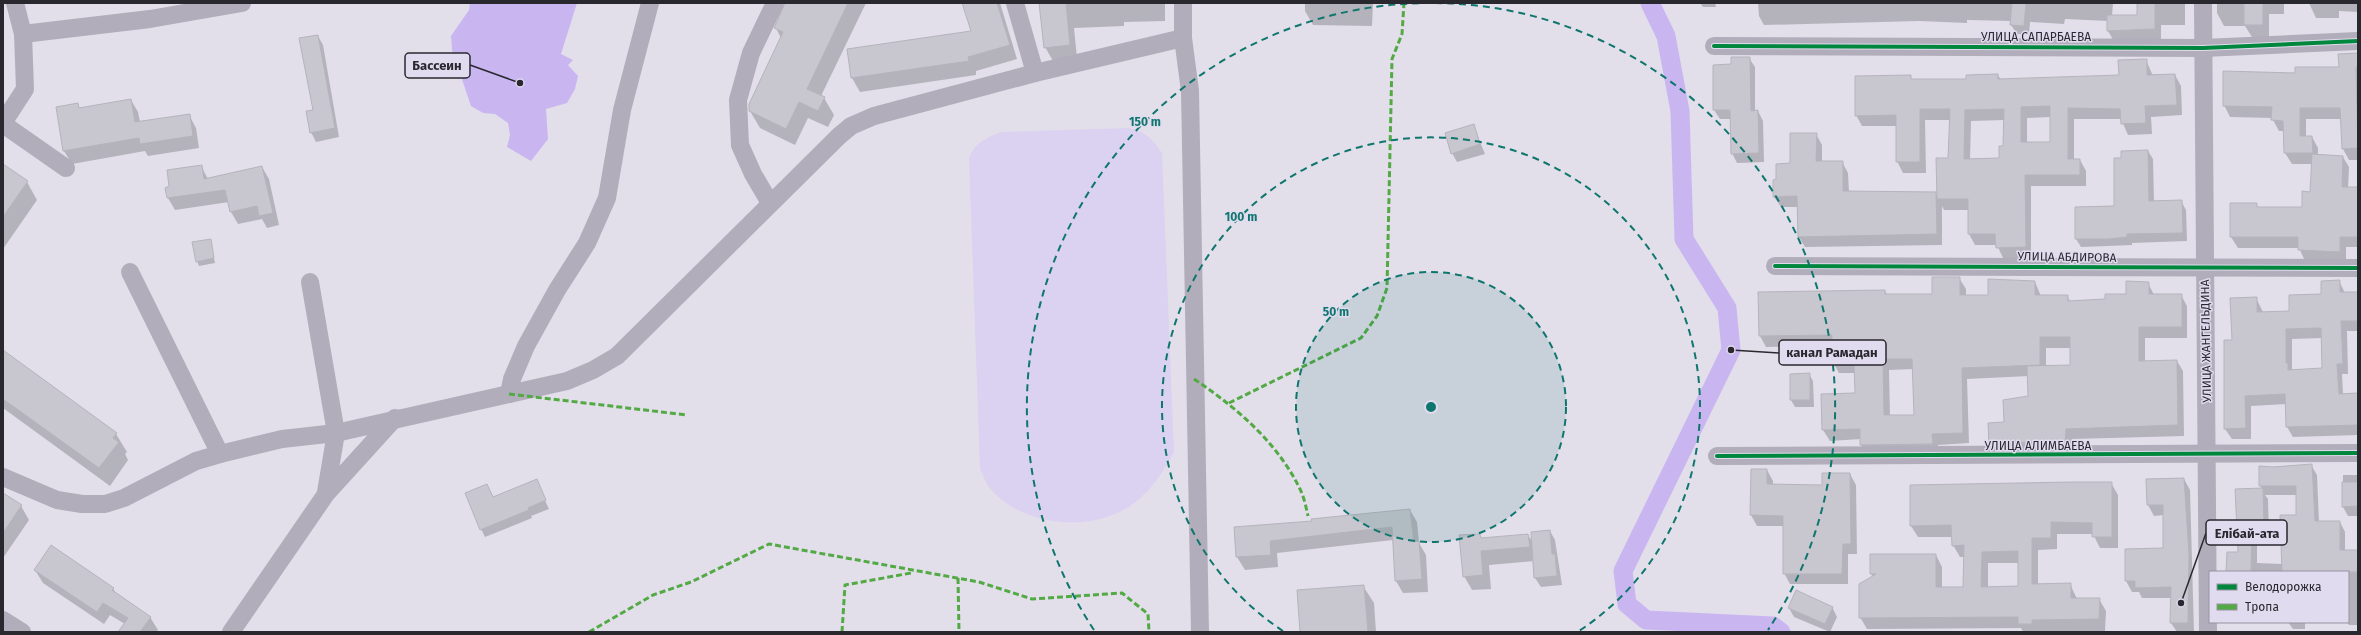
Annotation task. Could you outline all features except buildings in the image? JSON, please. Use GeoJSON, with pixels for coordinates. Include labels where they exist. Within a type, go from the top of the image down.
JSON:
{"type":"FeatureCollection","features":[{"type":"Feature","properties":{"kind":"street"},"geometry":{"type":"LineString","coordinates":[[15,3],[23,34],[25,89],[3,123],[66,168]]}},
{"type":"Feature","properties":{"kind":"street"},"geometry":{"type":"LineString","coordinates":[[23,34],[150,19],[242,3]]}},
{"type":"Feature","properties":{"kind":"street"},"geometry":{"type":"LineString","coordinates":[[510,394],[512,379],[526,346],[557,290],[587,243],[607,198],[622,110],[650,3]]}},
{"type":"Feature","properties":{"kind":"street"},"geometry":{"type":"LineString","coordinates":[[770,203],[753,174],[740,145],[738,100],[751,53],[775,3]]}},
{"type":"Feature","properties":{"kind":"street"},"geometry":{"type":"LineString","coordinates":[[1015,3],[1034,73]]}},
{"type":"Feature","properties":{"kind":"street"},"geometry":{"type":"LineString","coordinates":[[1183,3],[1183,38],[1190,91],[1200,632]]}},
{"type":"Feature","properties":{"kind":"street","name":"УЛИЦА ЖАНГЕЛЬДИНА"},"geometry":{"type":"LineString","coordinates":[[2203,3],[2208,632]]}},
{"type":"Feature","properties":{"kind":"street"},"geometry":{"type":"LineString","coordinates":[[3,477],[57,500],[82,504],[105,504],[124,498],[196,461],[220,454],[282,440],[336,433],[396,418],[567,381],[593,370],[617,356],[829,145],[851,126],[874,116],[1034,73],[1183,38]]}},
{"type":"Feature","properties":{"kind":"street","name":"УЛИЦА САПАРБАЕВА"},"geometry":{"type":"LineString","coordinates":[[1714,46],[2203,48],[2358,41]]}},
{"type":"Feature","properties":{"kind":"street","name":"УЛИЦА АБДИРОВА"},"geometry":{"type":"LineString","coordinates":[[1775,266],[2205,269],[2358,268]]}},
{"type":"Feature","properties":{"kind":"street"},"geometry":{"type":"LineString","coordinates":[[130,272],[220,454]]}},
{"type":"Feature","properties":{"kind":"street"},"geometry":{"type":"LineString","coordinates":[[310,282],[336,433],[326,494]]}},
{"type":"Feature","properties":{"kind":"street"},"geometry":{"type":"LineString","coordinates":[[231,632],[326,494],[396,418]]}},
{"type":"Feature","properties":{"kind":"street","name":"УЛИЦА АЛИМБАЕВА"},"geometry":{"type":"LineString","coordinates":[[1717,456],[2207,455],[2358,453]]}},
{"type":"Feature","properties":{"kind":"street"},"geometry":{"type":"LineString","coordinates":[[3,620],[22,632]]}},
{"type":"Feature","properties":{"kind":"shaded area"},"geometry":{"type":"Polygon","coordinates":[[[470,3],[577,3],[561,54],[573,60],[568,65],[578,76],[575,89],[567,103],[546,109],[548,139],[531,161],[507,147],[510,135],[508,123],[495,114],[483,113],[471,106],[452,50],[451,36],[469,10],[470,3]]]}},
{"type":"Feature","properties":{"kind":"shaded area"},"geometry":{"type":"Polygon","coordinates":[[[1129,128],[1140,131],[1148,137],[1162,153],[1174,452],[1152,486],[1133,504],[1117,513],[1099,519],[1080,522],[1060,522],[1041,519],[1006,503],[990,489],[980,469],[969,158],[978,144],[1001,132],[1129,128]]]}},
{"type":"Feature","properties":{"kind":"waterway"},"geometry":{"type":"LineString","coordinates":[[1650,3],[1666,36],[1680,111],[1684,239],[1727,308],[1731,350],[1623,571],[1627,604],[1646,620],[1773,626],[1781,632]]}},
{"type":"Feature","properties":{"kind":"marked path"},"geometry":{"type":"LineString","coordinates":[[1229,403],[1361,338],[1377,316],[1387,288],[1392,59],[1402,34],[1404,3]]}},
{"type":"Feature","properties":{"kind":"marked path"},"geometry":{"type":"LineString","coordinates":[[1194,379],[1240,414],[1268,441],[1291,472],[1304,499],[1308,516]]}},
{"type":"Feature","properties":{"kind":"marked path"},"geometry":{"type":"LineString","coordinates":[[509,394],[687,415]]}},
{"type":"Feature","properties":{"kind":"marked path"},"geometry":{"type":"LineString","coordinates":[[589,632],[653,595],[691,582],[769,544],[979,582],[1032,599],[1122,593],[1148,614],[1149,632]]}},
{"type":"Feature","properties":{"kind":"marked path"},"geometry":{"type":"LineString","coordinates":[[842,632],[845,585],[911,573]]}},
{"type":"Feature","properties":{"kind":"marked path"},"geometry":{"type":"LineString","coordinates":[[958,578],[959,632]]}},
{"type":"Feature","properties":{"kind":"cycle path"},"geometry":{"type":"LineString","coordinates":[[1714,46],[2203,48],[2358,41]]}},
{"type":"Feature","properties":{"kind":"cycle path"},"geometry":{"type":"LineString","coordinates":[[1775,266],[2358,268]]}},
{"type":"Feature","properties":{"kind":"cycle path"},"geometry":{"type":"LineString","coordinates":[[1717,456],[2358,453]]}},
{"type":"Feature","properties":{"kind":"place","name":"Бассеин"},"geometry":{"type":"Point","coordinates":[520,83]}},
{"type":"Feature","properties":{"kind":"place","name":"канал Рамадан"},"geometry":{"type":"Point","coordinates":[1731,350]}},
{"type":"Feature","properties":{"kind":"place","name":"Елібай-ата"},"geometry":{"type":"Point","coordinates":[2181,603]}}]}
